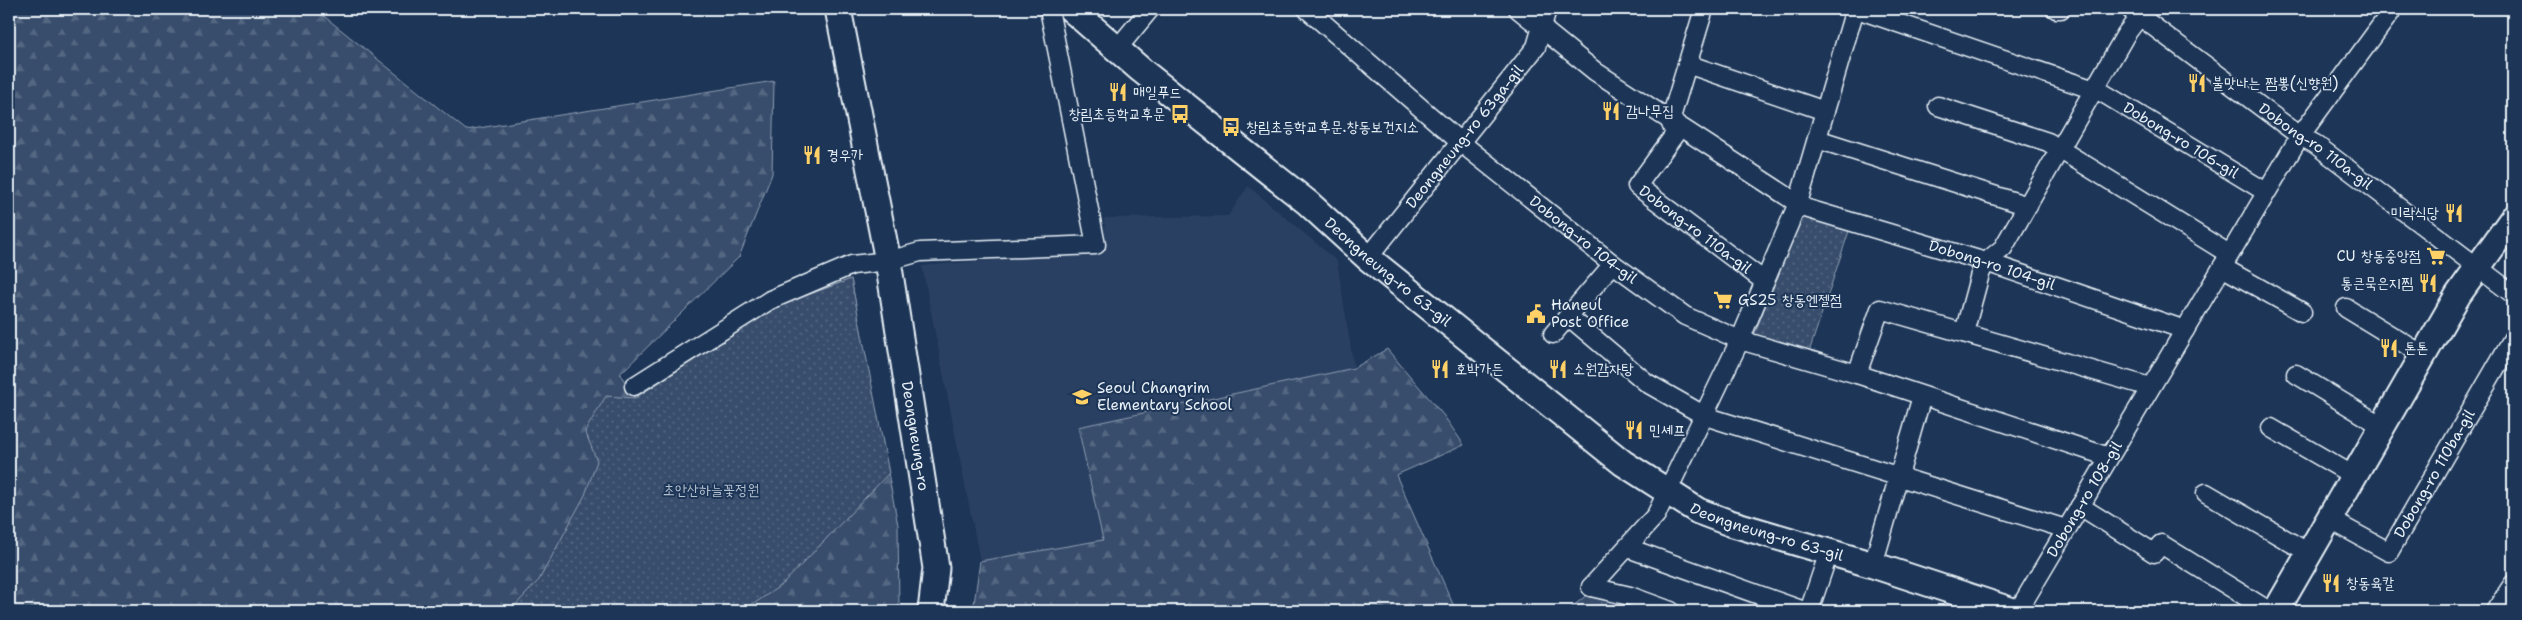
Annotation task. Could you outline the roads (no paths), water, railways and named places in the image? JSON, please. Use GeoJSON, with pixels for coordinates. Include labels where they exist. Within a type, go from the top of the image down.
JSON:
{"type":"FeatureCollection","features":[{"type":"Feature","properties":{"kind":"street","name":"Deongneung-ro"},"geometry":{"type":"LineString","coordinates":[[838,9],[888,261],[936,568],[931,611]]}},
{"type":"Feature","properties":{"kind":"street"},"geometry":{"type":"LineString","coordinates":[[634,386],[770,300],[852,265],[888,261],[920,252],[1096,245],[1049,9]]}},
{"type":"Feature","properties":{"kind":"street","name":"Deongneung-ro 63-gil"},"geometry":{"type":"LineString","coordinates":[[1071,9],[1116,49],[1255,163],[1308,203],[1368,258],[1623,463],[1706,514],[1873,565],[2013,611]]}},
{"type":"Feature","properties":{"kind":"street"},"geometry":{"type":"LineString","coordinates":[[1116,49],[1150,9]]}},
{"type":"Feature","properties":{"kind":"street","name":"Dobong-ro 104-gil"},"geometry":{"type":"LineString","coordinates":[[1308,9],[1460,142],[1613,264],[1685,316],[1740,340],[1857,374],[2109,457]]}},
{"type":"Feature","properties":{"kind":"street","name":"Dobong-ro 104-gil"},"geometry":{"type":"LineString","coordinates":[[1518,9],[1596,72],[1805,208],[1986,262],[2185,330]]}},
{"type":"Feature","properties":{"kind":"street","name":"Deongneung-ro 63ga-gil"},"geometry":{"type":"LineString","coordinates":[[1368,258],[1536,46],[1547,9]]}},
{"type":"Feature","properties":{"kind":"street","name":"Dobong-ro 110a-gil"},"geometry":{"type":"LineString","coordinates":[[1704,9],[1670,121],[1675,134],[1637,186],[1764,282]]}},
{"type":"Feature","properties":{"kind":"street"},"geometry":{"type":"LineString","coordinates":[[1671,611],[1630,596],[1591,587],[1628,548],[1656,514],[1666,490],[1705,416],[1740,340],[1798,204],[1856,9],[2094,90]]}},
{"type":"Feature","properties":{"kind":"street"},"geometry":{"type":"LineString","coordinates":[[2056,9],[2061,9]]}},
{"type":"Feature","properties":{"kind":"street","name":"Dobong-ro 108-gil"},"geometry":{"type":"LineString","coordinates":[[2018,611],[2300,136],[2393,9]]}},
{"type":"Feature","properties":{"kind":"street"},"geometry":{"type":"LineString","coordinates":[[1964,333],[1980,274],[1986,262],[2003,248],[2138,11]]}},
{"type":"Feature","properties":{"kind":"street","name":"Dobong-ro 110a-gil"},"geometry":{"type":"LineString","coordinates":[[2138,11],[2300,136],[2315,144],[2477,267]]}},
{"type":"Feature","properties":{"kind":"street"},"geometry":{"type":"LineString","coordinates":[[1687,64],[1825,111]]}},
{"type":"Feature","properties":{"kind":"street","name":"Dobong-ro 106-gil"},"geometry":{"type":"LineString","coordinates":[[2094,90],[2103,93],[2266,192]]}},
{"type":"Feature","properties":{"kind":"street"},"geometry":{"type":"LineString","coordinates":[[1938,106],[2048,142],[2302,312]]}},
{"type":"Feature","properties":{"kind":"street"},"geometry":{"type":"LineString","coordinates":[[1817,139],[2028,206]]}},
{"type":"Feature","properties":{"kind":"street"},"geometry":{"type":"LineString","coordinates":[[2276,611],[2423,354],[2477,267],[2513,218]]}},
{"type":"Feature","properties":{"kind":"street"},"geometry":{"type":"LineString","coordinates":[[1553,334],[1613,264]]}},
{"type":"Feature","properties":{"kind":"street"},"geometry":{"type":"LineString","coordinates":[[2477,267],[2513,294]]}},
{"type":"Feature","properties":{"kind":"street"},"geometry":{"type":"LineString","coordinates":[[2346,308],[2423,354]]}},
{"type":"Feature","properties":{"kind":"street"},"geometry":{"type":"LineString","coordinates":[[1857,374],[1880,309],[2150,387]]}},
{"type":"Feature","properties":{"kind":"street"},"geometry":{"type":"LineString","coordinates":[[1568,316],[1647,384],[1705,416],[1899,475],[2066,529]]}},
{"type":"Feature","properties":{"kind":"street","name":"Dobong-ro 110ba-gil"},"geometry":{"type":"LineString","coordinates":[[2329,519],[2389,552],[2513,338]]}},
{"type":"Feature","properties":{"kind":"street"},"geometry":{"type":"LineString","coordinates":[[2296,374],[2382,426]]}},
{"type":"Feature","properties":{"kind":"street"},"geometry":{"type":"LineString","coordinates":[[1873,565],[1922,396]]}},
{"type":"Feature","properties":{"kind":"street"},"geometry":{"type":"LineString","coordinates":[[2271,428],[2354,476]]}},
{"type":"Feature","properties":{"kind":"street"},"geometry":{"type":"LineString","coordinates":[[2206,493],[2309,553]]}},
{"type":"Feature","properties":{"kind":"street"},"geometry":{"type":"LineString","coordinates":[[2080,506],[2154,553],[2162,544],[2269,611]]}},
{"type":"Feature","properties":{"kind":"street"},"geometry":{"type":"LineString","coordinates":[[1628,548],[1804,611]]}},
{"type":"Feature","properties":{"kind":"street"},"geometry":{"type":"LineString","coordinates":[[1809,611],[1829,552]]}},
{"type":"Feature","properties":{"kind":"street"},"geometry":{"type":"LineString","coordinates":[[2495,611],[2513,584]]}},
{"type":"Feature","properties":{"kind":"place","name":"불맛나는 짬뽕(신향원)"},"geometry":{"type":"Point","coordinates":[2197,83]}},
{"type":"Feature","properties":{"kind":"place","name":"매일푸드"},"geometry":{"type":"Point","coordinates":[1118,92]}},
{"type":"Feature","properties":{"kind":"place","name":"감나무집"},"geometry":{"type":"Point","coordinates":[1611,111]}},
{"type":"Feature","properties":{"kind":"place","name":"창림초등학교후문"},"geometry":{"type":"Point","coordinates":[1180,114]}},
{"type":"Feature","properties":{"kind":"place","name":"창림초등학교후문.창동보건지소"},"geometry":{"type":"Point","coordinates":[1231,127]}},
{"type":"Feature","properties":{"kind":"place","name":"경우가"},"geometry":{"type":"Point","coordinates":[812,155]}},
{"type":"Feature","properties":{"kind":"place","name":"미락식당"},"geometry":{"type":"Point","coordinates":[2454,213]}},
{"type":"Feature","properties":{"kind":"place","name":"CU 창동중앙점"},"geometry":{"type":"Point","coordinates":[2436,256]}},
{"type":"Feature","properties":{"kind":"place","name":"통큰묵은지찜"},"geometry":{"type":"Point","coordinates":[2428,283]}},
{"type":"Feature","properties":{"kind":"place","name":"GS25 창동엔젤점"},"geometry":{"type":"Point","coordinates":[1723,300]}},
{"type":"Feature","properties":{"kind":"place","name":"Haneul Post Office"},"geometry":{"type":"Point","coordinates":[1536,314]}},
{"type":"Feature","properties":{"kind":"place","name":"톤톤"},"geometry":{"type":"Point","coordinates":[2389,348]}},
{"type":"Feature","properties":{"kind":"place","name":"호박가든"},"geometry":{"type":"Point","coordinates":[1440,369]}},
{"type":"Feature","properties":{"kind":"place","name":"소원감자탕"},"geometry":{"type":"Point","coordinates":[1558,369]}},
{"type":"Feature","properties":{"kind":"place","name":"Seoul Changrim Elementary School"},"geometry":{"type":"Point","coordinates":[1082,397]}},
{"type":"Feature","properties":{"kind":"place","name":"민셰프"},"geometry":{"type":"Point","coordinates":[1634,430]}},
{"type":"Feature","properties":{"kind":"place","name":"창동육칼"},"geometry":{"type":"Point","coordinates":[2331,583]}},
{"type":"Feature","properties":{"kind":"park label","name":"초안산하늘꽃정원"},"geometry":{"type":"Point","coordinates":[711,490]}}]}
